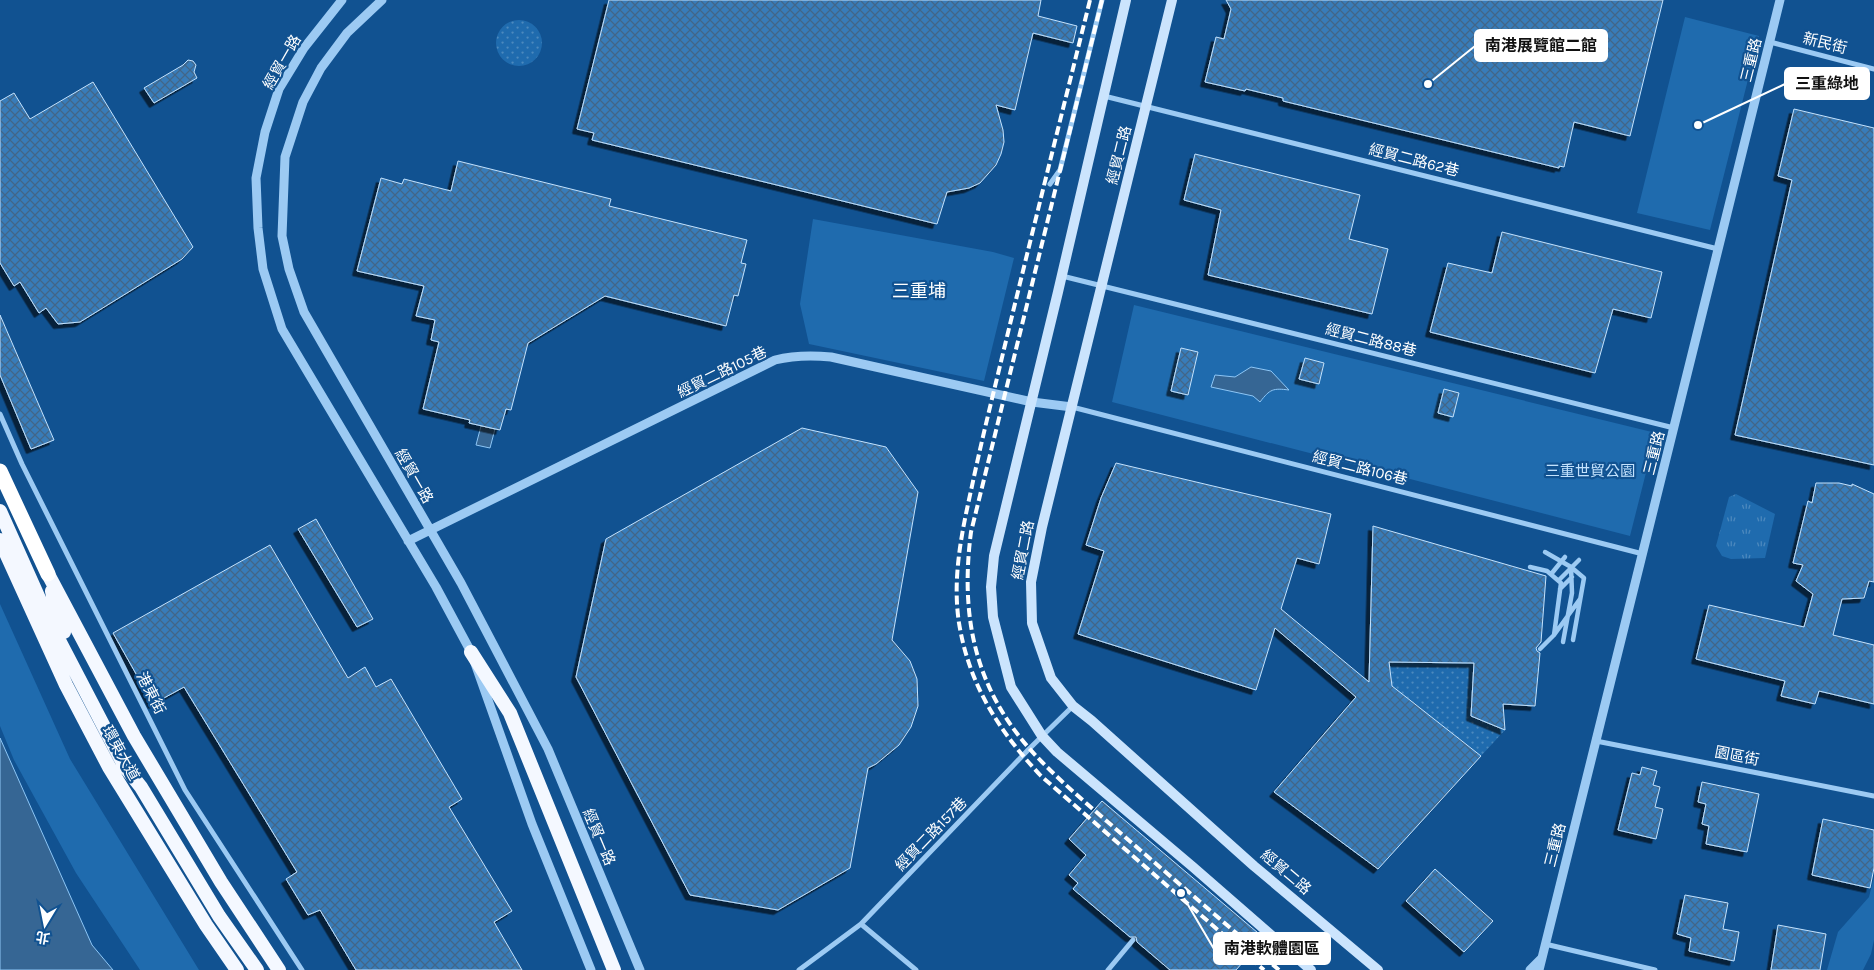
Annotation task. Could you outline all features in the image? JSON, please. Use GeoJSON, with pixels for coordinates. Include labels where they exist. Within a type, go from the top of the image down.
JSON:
{"type":"FeatureCollection","features":[{"type":"Feature","properties":{"kind":"highway"},"geometry":{"type":"LineString","coordinates":[[0,470],[48,574],[58,619],[133,764],[142,787],[219,916],[258,970]]}},
{"type":"Feature","properties":{"kind":"highway"},"geometry":{"type":"LineString","coordinates":[[0,512],[50,623],[91,704],[125,767],[142,787]]}},
{"type":"Feature","properties":{"kind":"highway","name":"環東大道"},"geometry":{"type":"LineString","coordinates":[[0,540],[66,685],[109,767],[206,925],[237,970]]}},
{"type":"Feature","properties":{"kind":"highway","name":"環東大道"},"geometry":{"type":"LineString","coordinates":[[48,574],[134,736],[221,882],[279,970]]}},
{"type":"Feature","properties":{"kind":"highway"},"geometry":{"type":"LineString","coordinates":[[470,652],[510,713],[614,970]]}},
{"type":"Feature","properties":{"kind":"main road","name":"經貿二路"},"geometry":{"type":"LineString","coordinates":[[1126,0],[994,556],[991,587],[993,617],[1011,687],[1042,736],[1191,870],[1311,970]]}},
{"type":"Feature","properties":{"kind":"main road","name":"經貿二路"},"geometry":{"type":"LineString","coordinates":[[1172,0],[1036,554],[1031,582],[1030,603],[1032,623],[1051,678],[1073,706],[1254,866],[1378,970]]}},
{"type":"Feature","properties":{"kind":"street","name":"經貿一路"},"geometry":{"type":"LineString","coordinates":[[342,0],[304,48],[279,89],[265,132],[256,178],[258,228],[263,269],[282,329],[408,541],[470,652],[532,824],[590,970]]}},
{"type":"Feature","properties":{"kind":"street","name":"經貿一路"},"geometry":{"type":"LineString","coordinates":[[382,0],[347,33],[320,68],[303,102],[285,157],[282,236],[289,269],[304,312],[461,583],[548,749],[640,970]]}},
{"type":"Feature","properties":{"kind":"street"},"geometry":{"type":"LineString","coordinates":[[1050,184],[1060,170],[1102,0]]}},
{"type":"Feature","properties":{"kind":"street","name":"三重路"},"geometry":{"type":"LineString","coordinates":[[1539,970],[1780,0]]}},
{"type":"Feature","properties":{"kind":"street","name":"新民街"},"geometry":{"type":"LineString","coordinates":[[1770,42],[1874,69]]}},
{"type":"Feature","properties":{"kind":"street","name":"經貿二路62巷"},"geometry":{"type":"LineString","coordinates":[[1103,96],[1718,249]]}},
{"type":"Feature","properties":{"kind":"street","name":"經貿二路88巷"},"geometry":{"type":"LineString","coordinates":[[1062,276],[1674,428]]}},
{"type":"Feature","properties":{"kind":"street","name":"經貿二路105巷"},"geometry":{"type":"LineString","coordinates":[[408,541],[776,360],[789,356],[808,354],[831,357],[1032,402],[1072,407]]}},
{"type":"Feature","properties":{"kind":"street","name":"經貿二路106巷"},"geometry":{"type":"LineString","coordinates":[[1072,407],[1643,554]]}},
{"type":"Feature","properties":{"kind":"street","name":"港東街"},"geometry":{"type":"LineString","coordinates":[[0,414],[22,464],[185,790],[302,970]]}},
{"type":"Feature","properties":{"kind":"street"},"geometry":{"type":"LineString","coordinates":[[1545,552],[1571,567],[1584,578],[1573,640]]}},
{"type":"Feature","properties":{"kind":"street"},"geometry":{"type":"LineString","coordinates":[[1552,573],[1565,557]]}},
{"type":"Feature","properties":{"kind":"street"},"geometry":{"type":"LineString","coordinates":[[1559,580],[1579,560]]}},
{"type":"Feature","properties":{"kind":"street"},"geometry":{"type":"LineString","coordinates":[[1563,642],[1569,613],[1571,567]]}},
{"type":"Feature","properties":{"kind":"street"},"geometry":{"type":"LineString","coordinates":[[1530,568],[1552,573],[1561,583],[1554,635]]}},
{"type":"Feature","properties":{"kind":"street"},"geometry":{"type":"LineString","coordinates":[[1560,589],[1572,577]]}},
{"type":"Feature","properties":{"kind":"street"},"geometry":{"type":"LineString","coordinates":[[1540,649],[1554,635],[1581,598]]}},
{"type":"Feature","properties":{"kind":"street","name":"經貿二路157巷"},"geometry":{"type":"LineString","coordinates":[[799,970],[861,924],[1073,706]]}},
{"type":"Feature","properties":{"kind":"street","name":"園區街"},"geometry":{"type":"LineString","coordinates":[[1596,740],[1874,796]]}},
{"type":"Feature","properties":{"kind":"street"},"geometry":{"type":"LineString","coordinates":[[861,924],[916,970]]}},
{"type":"Feature","properties":{"kind":"street"},"geometry":{"type":"LineString","coordinates":[[1108,970],[1133,940]]}},
{"type":"Feature","properties":{"kind":"street"},"geometry":{"type":"LineString","coordinates":[[1545,944],[1655,970]]}},
{"type":"Feature","properties":{"kind":"street"},"geometry":{"type":"LineString","coordinates":[[1530,970],[1542,958]]}},
{"type":"Feature","properties":{"kind":"green space"},"geometry":{"type":"Polygon","coordinates":[[[1685,17],[1759,36],[1710,230],[1637,213],[1685,17]]]}},
{"type":"Feature","properties":{"kind":"green space"},"geometry":{"type":"Polygon","coordinates":[[[519,20],[532,24],[538,30],[542,43],[538,56],[532,62],[519,66],[506,62],[500,56],[496,43],[500,30],[506,24],[519,20]]]}},
{"type":"Feature","properties":{"kind":"green space"},"geometry":{"type":"Polygon","coordinates":[[[813,219],[993,252],[1014,258],[984,381],[809,344],[800,304],[813,219]]]}},
{"type":"Feature","properties":{"kind":"green space","name":"三重世貿公園"},"geometry":{"type":"Polygon","coordinates":[[[1134,305],[1656,433],[1630,536],[1112,402],[1134,305]]]}},
{"type":"Feature","properties":{"kind":"green space"},"geometry":{"type":"Polygon","coordinates":[[[1736,494],[1775,514],[1765,558],[1731,559],[1722,556],[1716,546],[1729,497],[1736,494]]]}},
{"type":"Feature","properties":{"kind":"green space"},"geometry":{"type":"Polygon","coordinates":[[[0,604],[70,759],[199,970],[140,970],[76,873],[14,760],[0,726],[0,604]]]}},
{"type":"Feature","properties":{"kind":"green space"},"geometry":{"type":"Polygon","coordinates":[[[1389,662],[1474,663],[1471,716],[1505,730],[1481,756],[1392,686],[1389,662]]]}},
{"type":"Feature","properties":{"kind":"green space"},"geometry":{"type":"Polygon","coordinates":[[[1874,877],[1874,940],[1871,954],[1863,970],[1827,970],[1838,932],[1869,897],[1874,877]]]}},
{"type":"Feature","properties":{"kind":"shaded area"},"geometry":{"type":"Polygon","coordinates":[[[1251,367],[1271,371],[1289,390],[1272,390],[1260,402],[1253,396],[1211,387],[1215,375],[1235,377],[1251,367]]]}},
{"type":"Feature","properties":{"kind":"shaded area"},"geometry":{"type":"Polygon","coordinates":[[[481,426],[495,429],[490,448],[476,445],[481,426]]]}},
{"type":"Feature","properties":{"kind":"shaded area"},"geometry":{"type":"Polygon","coordinates":[[[0,738],[92,945],[113,970],[0,970],[0,738]]]}},
{"type":"Feature","properties":{"kind":"building"},"geometry":{"type":"Polygon","coordinates":[[[609,0],[1041,0],[1038,16],[1077,26],[1073,43],[1033,33],[1015,110],[996,105],[1003,130],[1004,142],[996,165],[980,183],[969,188],[947,192],[937,224],[592,140],[594,133],[577,129],[609,0]]]}},
{"type":"Feature","properties":{"kind":"building"},"geometry":{"type":"Polygon","coordinates":[[[1226,0],[1663,0],[1630,136],[1574,122],[1564,167],[1559,166],[1559,168],[1283,101],[1283,98],[1246,89],[1245,91],[1205,82],[1216,37],[1224,39],[1231,9],[1226,0]]]}},
{"type":"Feature","properties":{"kind":"building"},"geometry":{"type":"Polygon","coordinates":[[[188,60],[193,61],[196,65],[194,72],[197,78],[154,103],[144,88],[183,65],[188,60]]]}},
{"type":"Feature","properties":{"kind":"building"},"geometry":{"type":"Polygon","coordinates":[[[93,82],[193,247],[182,259],[80,322],[58,324],[46,308],[39,313],[20,282],[14,286],[0,263],[0,101],[14,93],[30,119],[93,82]]]}},
{"type":"Feature","properties":{"kind":"building"},"geometry":{"type":"Polygon","coordinates":[[[1794,109],[1874,128],[1874,465],[1735,435],[1792,180],[1778,176],[1794,109]]]}},
{"type":"Feature","properties":{"kind":"building"},"geometry":{"type":"Polygon","coordinates":[[[1195,154],[1360,195],[1349,239],[1388,249],[1372,314],[1208,275],[1221,210],[1184,200],[1195,154]]]}},
{"type":"Feature","properties":{"kind":"building"},"geometry":{"type":"Polygon","coordinates":[[[458,161],[611,199],[609,206],[747,240],[741,263],[746,264],[738,296],[734,295],[726,326],[605,296],[528,343],[511,410],[506,409],[500,430],[469,423],[470,420],[423,409],[439,342],[431,340],[435,320],[416,316],[424,286],[357,271],[381,178],[402,184],[404,179],[451,191],[458,161]]]}},
{"type":"Feature","properties":{"kind":"building"},"geometry":{"type":"Polygon","coordinates":[[[1502,232],[1662,272],[1651,318],[1613,309],[1595,373],[1430,332],[1448,263],[1492,273],[1502,232]]]}},
{"type":"Feature","properties":{"kind":"building"},"geometry":{"type":"Polygon","coordinates":[[[0,315],[54,440],[31,449],[0,375],[0,315]]]}},
{"type":"Feature","properties":{"kind":"building"},"geometry":{"type":"Polygon","coordinates":[[[1181,348],[1198,352],[1188,395],[1171,391],[1181,348]]]}},
{"type":"Feature","properties":{"kind":"building"},"geometry":{"type":"Polygon","coordinates":[[[1305,358],[1324,363],[1319,384],[1299,379],[1305,358]]]}},
{"type":"Feature","properties":{"kind":"building"},"geometry":{"type":"Polygon","coordinates":[[[1444,389],[1459,393],[1453,417],[1438,413],[1444,389]]]}},
{"type":"Feature","properties":{"kind":"building"},"geometry":{"type":"Polygon","coordinates":[[[802,428],[886,447],[918,492],[892,640],[910,661],[917,679],[918,706],[911,727],[899,745],[876,764],[868,768],[850,868],[778,910],[690,895],[576,677],[606,539],[802,428]]]}},
{"type":"Feature","properties":{"kind":"building"},"geometry":{"type":"Polygon","coordinates":[[[1116,463],[1331,514],[1319,564],[1297,558],[1281,609],[1369,682],[1373,526],[1546,576],[1541,642],[1536,648],[1540,653],[1535,706],[1503,704],[1505,730],[1471,716],[1474,663],[1389,662],[1392,686],[1481,756],[1378,869],[1274,792],[1356,697],[1275,628],[1256,690],[1078,634],[1104,551],[1086,545],[1101,498],[1116,463]]]}},
{"type":"Feature","properties":{"kind":"building"},"geometry":{"type":"Polygon","coordinates":[[[1816,483],[1839,483],[1852,486],[1852,484],[1874,494],[1874,582],[1869,581],[1864,598],[1842,599],[1833,635],[1874,645],[1874,704],[1819,691],[1815,704],[1781,696],[1785,681],[1696,659],[1709,605],[1804,627],[1813,594],[1796,581],[1803,565],[1793,563],[1808,501],[1812,503],[1816,483]]]}},
{"type":"Feature","properties":{"kind":"building"},"geometry":{"type":"Polygon","coordinates":[[[316,519],[373,619],[357,627],[298,529],[316,519]]]}},
{"type":"Feature","properties":{"kind":"building"},"geometry":{"type":"Polygon","coordinates":[[[270,545],[348,678],[365,667],[376,687],[391,679],[462,799],[449,807],[512,911],[494,922],[522,970],[356,970],[320,910],[308,915],[286,879],[297,872],[184,687],[153,704],[113,633],[270,545]]]}},
{"type":"Feature","properties":{"kind":"building"},"geometry":{"type":"Polygon","coordinates":[[[1642,767],[1657,771],[1653,785],[1660,787],[1655,807],[1663,809],[1656,839],[1618,830],[1632,773],[1640,775],[1642,767]]]}},
{"type":"Feature","properties":{"kind":"building"},"geometry":{"type":"Polygon","coordinates":[[[1702,782],[1759,794],[1747,852],[1706,844],[1709,826],[1702,824],[1706,804],[1698,802],[1702,782]]]}},
{"type":"Feature","properties":{"kind":"building"},"geometry":{"type":"Polygon","coordinates":[[[1102,801],[1264,938],[1236,970],[1170,970],[1137,942],[1136,937],[1130,937],[1073,889],[1078,883],[1069,875],[1086,855],[1069,839],[1102,801]]]}},
{"type":"Feature","properties":{"kind":"building"},"geometry":{"type":"Polygon","coordinates":[[[1823,819],[1874,830],[1874,868],[1870,888],[1812,875],[1823,819]]]}},
{"type":"Feature","properties":{"kind":"building"},"geometry":{"type":"Polygon","coordinates":[[[1435,869],[1493,921],[1464,952],[1406,901],[1435,869]]]}},
{"type":"Feature","properties":{"kind":"building"},"geometry":{"type":"Polygon","coordinates":[[[1685,895],[1728,903],[1723,929],[1739,932],[1734,961],[1689,951],[1691,938],[1677,934],[1685,895]]]}},
{"type":"Feature","properties":{"kind":"building"},"geometry":{"type":"Polygon","coordinates":[[[1778,925],[1826,934],[1820,970],[1771,970],[1778,925]]]}},
{"type":"Feature","properties":{"kind":"railway"},"geometry":{"type":"LineString","coordinates":[[1090,0],[1009,327],[968,503],[957,571],[959,623],[970,667],[978,687],[999,724],[1026,759],[1041,776],[1264,970]]}},
{"type":"Feature","properties":{"kind":"railway"},"geometry":{"type":"LineString","coordinates":[[1102,0],[971,532],[968,598],[972,629],[979,659],[989,687],[1004,715],[1023,741],[1075,793],[1279,970]]}},
{"type":"Feature","properties":{"kind":"place","name":"南港展覽館二館"},"geometry":{"type":"Point","coordinates":[1428,84]}},
{"type":"Feature","properties":{"kind":"place","name":"三重綠地"},"geometry":{"type":"Point","coordinates":[1698,125]}},
{"type":"Feature","properties":{"kind":"place","name":"南港軟體園區"},"geometry":{"type":"Point","coordinates":[1181,893]}},
{"type":"Feature","properties":{"kind":"district","name":"三重埔"},"geometry":{"type":"Point","coordinates":[919,291]}}]}
